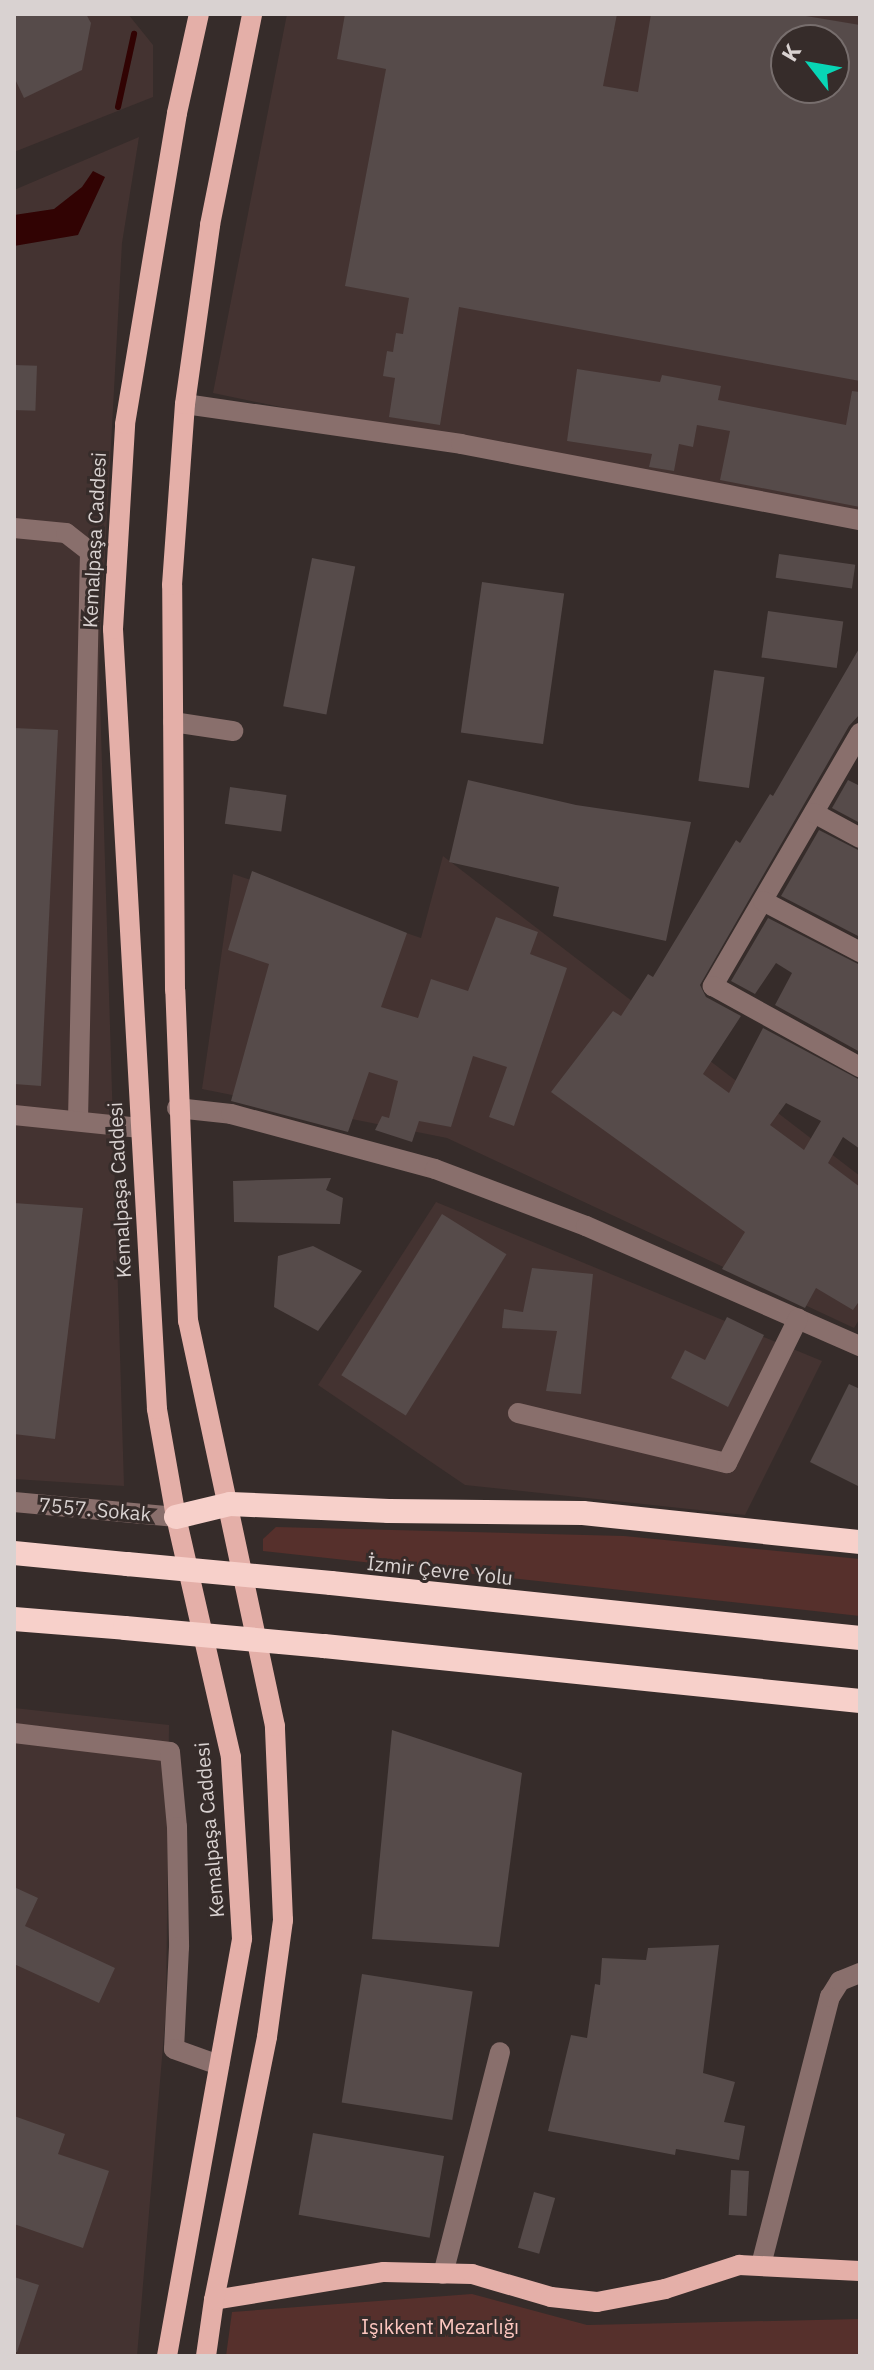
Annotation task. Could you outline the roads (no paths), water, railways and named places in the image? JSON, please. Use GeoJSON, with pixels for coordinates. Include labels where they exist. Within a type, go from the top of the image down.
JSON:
{"type":"FeatureCollection","features":[{"type":"Feature","properties":{"kind":"highway"},"geometry":{"type":"LineString","coordinates":[[176,1517],[230,1504],[389,1511],[583,1513],[860,1542]]}},
{"type":"Feature","properties":{"kind":"highway","name":"İzmir Çevre Yolu"},"geometry":{"type":"LineString","coordinates":[[14,1553],[860,1638]]}},
{"type":"Feature","properties":{"kind":"highway"},"geometry":{"type":"LineString","coordinates":[[14,1619],[324,1646],[860,1701]]}},
{"type":"Feature","properties":{"kind":"main road"},"geometry":{"type":"LineString","coordinates":[[206,2356],[214,2300],[267,2037],[283,1920],[275,1726],[230,1504],[188,1321],[177,1108],[172,585],[185,404],[210,225],[252,14]]}},
{"type":"Feature","properties":{"kind":"main road","name":"Kemalpaşa Caddesi"},"geometry":{"type":"LineString","coordinates":[[167,2356],[242,1939],[231,1757],[176,1517],[157,1409],[114,614],[125,424],[194,17]]}},
{"type":"Feature","properties":{"kind":"main road"},"geometry":{"type":"LineString","coordinates":[[214,2300],[384,2272],[472,2274],[551,2297],[597,2302],[665,2289],[739,2265],[860,2271]]}},
{"type":"Feature","properties":{"kind":"street"},"geometry":{"type":"LineString","coordinates":[[185,404],[461,444],[860,520]]}},
{"type":"Feature","properties":{"kind":"street"},"geometry":{"type":"LineString","coordinates":[[14,528],[66,533],[90,552],[78,1121]]}},
{"type":"Feature","properties":{"kind":"street"},"geometry":{"type":"LineString","coordinates":[[173,722],[233,731]]}},
{"type":"Feature","properties":{"kind":"street"},"geometry":{"type":"LineString","coordinates":[[860,733],[713,986],[860,1067]]}},
{"type":"Feature","properties":{"kind":"street"},"geometry":{"type":"LineString","coordinates":[[814,813],[860,838]]}},
{"type":"Feature","properties":{"kind":"street"},"geometry":{"type":"LineString","coordinates":[[763,901],[860,952]]}},
{"type":"Feature","properties":{"kind":"street"},"geometry":{"type":"LineString","coordinates":[[177,1108],[231,1114],[435,1169],[586,1226],[860,1346]]}},
{"type":"Feature","properties":{"kind":"street"},"geometry":{"type":"LineString","coordinates":[[14,1115],[140,1128]]}},
{"type":"Feature","properties":{"kind":"street"},"geometry":{"type":"LineString","coordinates":[[518,1413],[727,1463],[798,1319]]}},
{"type":"Feature","properties":{"kind":"street","name":"7557. Sokak"},"geometry":{"type":"LineString","coordinates":[[14,1502],[176,1517]]}},
{"type":"Feature","properties":{"kind":"street"},"geometry":{"type":"LineString","coordinates":[[14,1733],[170,1752],[177,1827],[179,1932],[174,2049],[219,2065]]}},
{"type":"Feature","properties":{"kind":"street"},"geometry":{"type":"LineString","coordinates":[[761,2265],[830,1997],[840,1981],[860,1973]]}},
{"type":"Feature","properties":{"kind":"street"},"geometry":{"type":"LineString","coordinates":[[443,2274],[500,2052]]}},
{"type":"Feature","properties":{"kind":"waterway"},"geometry":{"type":"LineString","coordinates":[[118,107],[134,34]]}},
{"type":"Feature","properties":{"kind":"park label","name":"Işıkkent Mezarlığı"},"geometry":{"type":"Point","coordinates":[440,2326]}}]}
